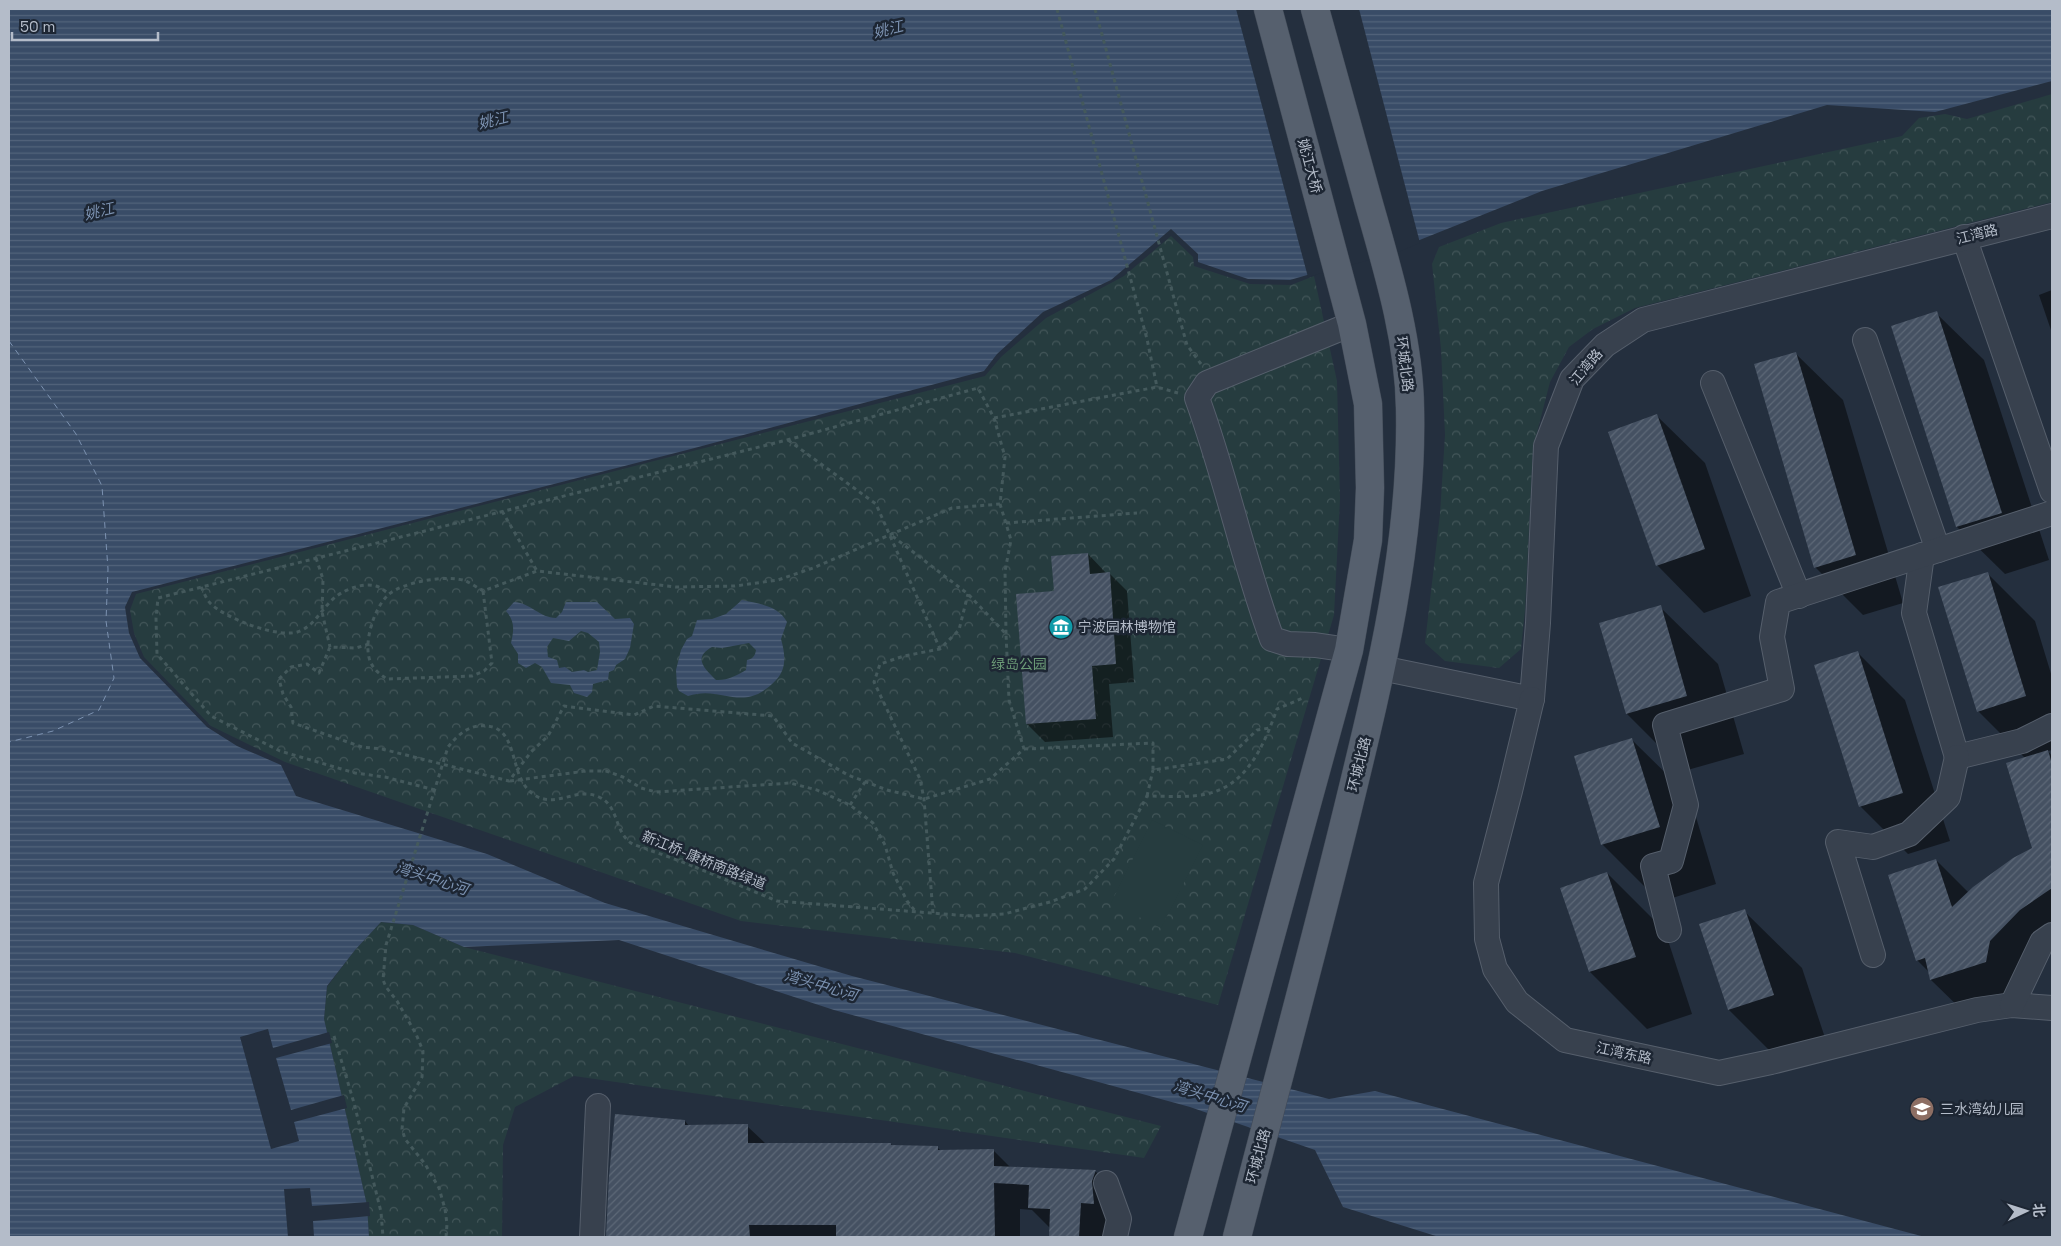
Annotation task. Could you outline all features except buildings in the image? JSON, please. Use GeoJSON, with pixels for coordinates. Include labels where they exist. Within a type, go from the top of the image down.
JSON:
{"type":"FeatureCollection","features":[{"type":"Feature","properties":{"kind":"main road","name":"姚江大桥"},"geometry":{"type":"LineString","coordinates":[[1268,9],[1352,324]]}},
{"type":"Feature","properties":{"kind":"main road","name":"环城北路"},"geometry":{"type":"LineString","coordinates":[[1237,1237],[1323,910],[1382,668],[1397,584],[1405,518],[1410,406],[1403,342],[1391,282],[1315,9]]}},
{"type":"Feature","properties":{"kind":"main road"},"geometry":{"type":"LineString","coordinates":[[1188,1237],[1349,650],[1368,540],[1370,488],[1368,404],[1352,324]]}},
{"type":"Feature","properties":{"kind":"street","name":"江湾路"},"geometry":{"type":"LineString","coordinates":[[1532,700],[1546,446],[1572,379],[1604,345],[1643,320],[2052,216]]}},
{"type":"Feature","properties":{"kind":"street"},"geometry":{"type":"LineString","coordinates":[[1964,237],[2043,431],[2052,491]]}},
{"type":"Feature","properties":{"kind":"street"},"geometry":{"type":"LineString","coordinates":[[1349,650],[1315,645],[1288,644],[1272,639],[1208,428],[1197,398],[1207,383],[1352,324]]}},
{"type":"Feature","properties":{"kind":"street"},"geometry":{"type":"LineString","coordinates":[[1865,340],[1930,553],[1914,613],[1957,757],[1948,797],[1909,834],[1873,847],[1838,842],[1874,954]]}},
{"type":"Feature","properties":{"kind":"street"},"geometry":{"type":"LineString","coordinates":[[1713,383],[1799,596]]}},
{"type":"Feature","properties":{"kind":"street"},"geometry":{"type":"LineString","coordinates":[[1669,930],[1653,866],[1671,861],[1686,805],[1665,724],[1782,689],[1772,637],[1778,602],[2052,513]]}},
{"type":"Feature","properties":{"kind":"street"},"geometry":{"type":"LineString","coordinates":[[1382,668],[1532,700]]}},
{"type":"Feature","properties":{"kind":"street","name":"江湾东路"},"geometry":{"type":"LineString","coordinates":[[1532,700],[1486,884],[1487,939],[1495,969],[1518,1002],[1566,1040],[1719,1073],[1771,1062],[1977,1010],[2012,1005],[2052,1008]]}},
{"type":"Feature","properties":{"kind":"street"},"geometry":{"type":"LineString","coordinates":[[1957,757],[2022,741],[2052,726]]}},
{"type":"Feature","properties":{"kind":"street"},"geometry":{"type":"LineString","coordinates":[[2012,1005],[2042,942],[2052,935]]}},
{"type":"Feature","properties":{"kind":"street"},"geometry":{"type":"LineString","coordinates":[[592,1237],[598,1106]]}},
{"type":"Feature","properties":{"kind":"street"},"geometry":{"type":"LineString","coordinates":[[1106,1183],[1119,1219],[1115,1237]]}},
{"type":"Feature","properties":{"kind":"path"},"geometry":{"type":"LineString","coordinates":[[1057,9],[1147,339],[1157,387]]}},
{"type":"Feature","properties":{"kind":"path"},"geometry":{"type":"LineString","coordinates":[[1096,9],[1187,345],[1202,366],[1234,372]]}},
{"type":"Feature","properties":{"kind":"path"},"geometry":{"type":"LineString","coordinates":[[994,418],[1157,387],[1197,398]]}},
{"type":"Feature","properties":{"kind":"path"},"geometry":{"type":"LineString","coordinates":[[434,790],[385,776],[355,773],[280,751],[212,716],[157,654],[156,618],[158,598],[787,440],[978,388],[994,418],[1005,457],[1000,504],[1011,540],[1005,571],[1009,700],[1024,749],[990,779],[924,799],[887,790],[848,776],[792,743],[773,716],[654,706],[634,715],[564,706],[548,736],[531,752],[509,781]]}},
{"type":"Feature","properties":{"kind":"path"},"geometry":{"type":"LineString","coordinates":[[787,440],[876,504],[940,649]]}},
{"type":"Feature","properties":{"kind":"path"},"geometry":{"type":"LineString","coordinates":[[483,590],[492,663],[484,672],[472,676],[387,679],[371,665],[368,655],[372,622],[382,602],[389,594],[408,584],[440,579],[465,580],[483,590],[537,571],[676,587],[735,586],[778,580],[813,568],[952,508],[1000,504]]}},
{"type":"Feature","properties":{"kind":"path"},"geometry":{"type":"LineString","coordinates":[[502,511],[537,571]]}},
{"type":"Feature","properties":{"kind":"path"},"geometry":{"type":"LineString","coordinates":[[1006,523],[1137,513]]}},
{"type":"Feature","properties":{"kind":"path"},"geometry":{"type":"LineString","coordinates":[[891,535],[968,594],[1006,634]]}},
{"type":"Feature","properties":{"kind":"path"},"geometry":{"type":"LineString","coordinates":[[316,558],[323,579],[322,612],[330,647],[319,673],[307,664],[291,667],[279,679],[283,694],[292,707],[293,723],[362,746],[382,749],[509,781],[586,771],[606,771],[623,777],[641,788],[656,792],[790,783],[817,790],[850,805],[873,823],[884,844],[893,873],[907,901],[916,912]]}},
{"type":"Feature","properties":{"kind":"path"},"geometry":{"type":"LineString","coordinates":[[201,587],[209,603],[226,615],[283,634],[299,632],[315,622],[331,601],[361,585],[377,586],[389,594]]}},
{"type":"Feature","properties":{"kind":"path"},"geometry":{"type":"LineString","coordinates":[[933,913],[924,799],[920,779],[874,682],[880,664],[904,656],[940,649],[959,630],[968,594]]}},
{"type":"Feature","properties":{"kind":"path"},"geometry":{"type":"LineString","coordinates":[[330,647],[356,648],[369,644]]}},
{"type":"Feature","properties":{"kind":"path"},"geometry":{"type":"LineString","coordinates":[[1147,796],[1204,795],[1227,788],[1252,764],[1267,739],[1277,709],[1303,698]]}},
{"type":"Feature","properties":{"kind":"path","name":"新江桥-康桥南路绿道"},"geometry":{"type":"LineString","coordinates":[[446,1237],[445,1209],[439,1188],[426,1164],[405,1139],[402,1128],[404,1108],[422,1077],[423,1052],[416,1034],[383,980],[386,945],[448,747],[457,735],[473,727],[489,726],[497,729],[508,740],[514,755],[517,772],[527,789],[533,794],[548,801],[581,794],[599,797],[612,807],[620,831],[631,843],[777,901],[970,916],[1004,914],[1050,902],[1085,889],[1114,859],[1147,796],[1153,770],[1153,743],[1024,749]]}},
{"type":"Feature","properties":{"kind":"path"},"geometry":{"type":"LineString","coordinates":[[1153,770],[1227,759],[1257,730],[1270,728]]}},
{"type":"Feature","properties":{"kind":"path"},"geometry":{"type":"LineString","coordinates":[[850,805],[865,782]]}},
{"type":"Feature","properties":{"kind":"path"},"geometry":{"type":"LineString","coordinates":[[334,1036],[354,1103],[381,1212],[383,1237]]}},
{"type":"Feature","properties":{"kind":"green space"},"geometry":{"type":"Polygon","coordinates":[[[2052,94],[2052,202],[1635,308],[1593,329],[1569,347],[1550,382],[1533,448],[1525,610],[1521,649],[1499,668],[1445,661],[1425,643],[1440,514],[1445,435],[1441,349],[1432,264],[1439,247],[1501,223],[1902,136],[1919,118],[1945,114],[1967,119],[2052,94]]]}},
{"type":"Feature","properties":{"kind":"green space","name":"绿岛公园"},"geometry":{"type":"Polygon","coordinates":[[[1171,236],[1193,257],[1194,266],[1250,284],[1291,285],[1314,276],[1337,381],[1340,499],[1334,615],[1218,1005],[1015,953],[741,921],[285,762],[211,726],[144,657],[134,633],[130,610],[136,594],[985,376],[1001,357],[1046,318],[1124,276],[1171,236]]]}},
{"type":"Feature","properties":{"kind":"green space"},"geometry":{"type":"Polygon","coordinates":[[[1152,820],[1203,845],[1161,928],[1111,903],[1152,820]]]}},
{"type":"Feature","properties":{"kind":"green space"},"geometry":{"type":"Polygon","coordinates":[[[381,922],[413,925],[464,947],[1161,1126],[1144,1158],[574,1076],[515,1107],[503,1145],[502,1237],[369,1237],[367,1205],[324,1019],[327,987],[355,950],[381,922]]]}},
{"type":"Feature","properties":{"kind":"water"},"geometry":{"type":"Polygon","coordinates":[[[9,9],[2052,9],[2052,81],[1935,112],[1827,105],[1542,191],[1397,249],[1290,280],[1248,279],[1198,262],[1198,254],[1171,229],[1111,280],[1043,312],[997,354],[984,371],[687,450],[132,592],[125,607],[129,633],[140,658],[207,727],[237,746],[281,765],[296,796],[487,854],[605,903],[852,976],[1329,1099],[1375,1091],[1925,1237],[1439,1237],[1343,1207],[1315,1150],[1190,1107],[834,1010],[619,940],[464,947],[413,925],[381,922],[355,950],[327,986],[324,1019],[367,1205],[369,1237],[9,1237],[9,9]]]}},
{"type":"Feature","properties":{"kind":"water"},"geometry":{"type":"Polygon","coordinates":[[[742,600],[768,606],[783,616],[787,622],[781,639],[784,665],[780,675],[765,690],[754,696],[733,697],[700,693],[688,696],[679,691],[677,687],[676,670],[681,650],[687,639],[692,636],[697,620],[712,619],[726,614],[742,600]],[[749,643],[722,648],[712,647],[703,655],[702,664],[716,680],[728,679],[746,670],[747,660],[753,657],[756,650],[749,643]]]}},
{"type":"Feature","properties":{"kind":"water"},"geometry":{"type":"Polygon","coordinates":[[[514,602],[525,605],[545,616],[556,618],[562,612],[566,602],[597,602],[615,619],[630,618],[634,624],[630,648],[625,659],[616,665],[614,670],[609,672],[608,680],[593,684],[592,692],[587,697],[574,693],[570,685],[551,683],[542,667],[535,663],[526,668],[518,663],[518,654],[511,643],[512,622],[506,611],[514,602]],[[581,631],[569,641],[553,638],[547,647],[548,657],[557,660],[559,668],[565,667],[572,672],[597,670],[600,652],[599,642],[588,633],[581,631]]]}},
{"type":"Feature","properties":{"kind":"pier"},"geometry":{"type":"Polygon","coordinates":[[[1236,9],[1359,9],[1420,243],[1398,252],[1308,277],[1236,9]]]}},
{"type":"Feature","properties":{"kind":"pier"},"geometry":{"type":"Polygon","coordinates":[[[268,1029],[273,1048],[329,1032],[332,1043],[276,1058],[291,1110],[344,1095],[347,1108],[294,1122],[299,1141],[271,1149],[240,1037],[268,1029]]]}},
{"type":"Feature","properties":{"kind":"pier"},"geometry":{"type":"Polygon","coordinates":[[[310,1188],[312,1206],[369,1202],[370,1216],[313,1221],[314,1237],[288,1237],[284,1189],[310,1188]]]}},
{"type":"Feature","properties":{"kind":"ferry route"},"geometry":{"type":"LineString","coordinates":[[9,341],[76,434],[102,486],[108,569],[106,621],[114,678],[99,710],[53,731],[9,742]]}},
{"type":"Feature","properties":{"kind":"place","name":"宁波园林博物馆"},"geometry":{"type":"Point","coordinates":[1061,627]}},
{"type":"Feature","properties":{"kind":"place","name":"三水湾幼儿园"},"geometry":{"type":"Point","coordinates":[1922,1109]}},
{"type":"Feature","properties":{"kind":"water label","name":"姚江"},"geometry":{"type":"Point","coordinates":[888,29]}},
{"type":"Feature","properties":{"kind":"water label","name":"姚江"},"geometry":{"type":"Point","coordinates":[493,120]}},
{"type":"Feature","properties":{"kind":"water label","name":"姚江"},"geometry":{"type":"Point","coordinates":[99,211]}},
{"type":"Feature","properties":{"kind":"water label","name":"湾头中心河"},"geometry":{"type":"Point","coordinates":[432,878]}},
{"type":"Feature","properties":{"kind":"water label","name":"湾头中心河"},"geometry":{"type":"Point","coordinates":[821,985]}},
{"type":"Feature","properties":{"kind":"water label","name":"湾头中心河"},"geometry":{"type":"Point","coordinates":[1210,1096]}}]}
